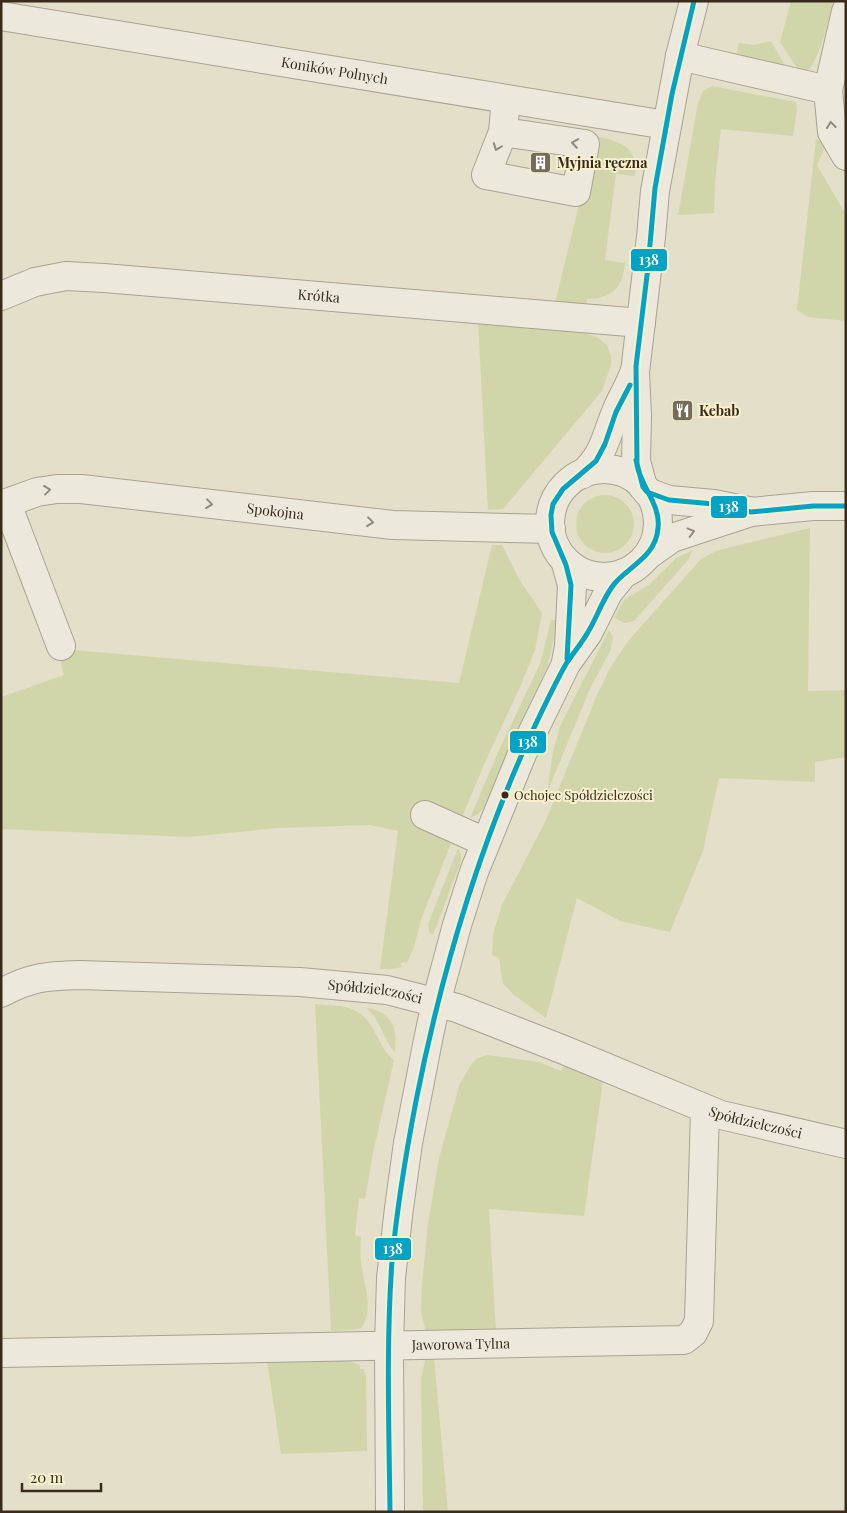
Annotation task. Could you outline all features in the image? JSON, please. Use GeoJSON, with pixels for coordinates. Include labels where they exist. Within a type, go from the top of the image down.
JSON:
{"type":"FeatureCollection","features":[{"type":"Feature","properties":{"kind":"street"},"geometry":{"type":"LineString","coordinates":[[648,555],[655,540],[658,519],[656,509],[645,489],[636,461],[637,416],[635,372],[655,191],[680,56],[694,1]]}},
{"type":"Feature","properties":{"kind":"street"},"geometry":{"type":"LineString","coordinates":[[846,11],[828,90],[832,132],[846,156]]}},
{"type":"Feature","properties":{"kind":"street","name":"Koników Polnych"},"geometry":{"type":"LineString","coordinates":[[1,16],[666,125]]}},
{"type":"Feature","properties":{"kind":"street"},"geometry":{"type":"LineString","coordinates":[[680,56],[828,90]]}},
{"type":"Feature","properties":{"kind":"street"},"geometry":{"type":"LineString","coordinates":[[503,132],[506,99]]}},
{"type":"Feature","properties":{"kind":"street","name":"Krótka"},"geometry":{"type":"LineString","coordinates":[[1,296],[35,282],[66,276],[641,323]]}},
{"type":"Feature","properties":{"kind":"street"},"geometry":{"type":"LineString","coordinates":[[635,372],[616,411],[601,454],[583,474],[564,488],[556,498],[551,514],[551,529],[554,542],[560,554],[582,572],[594,576],[609,577],[624,573],[638,565],[648,555],[672,538],[751,512],[813,506],[846,506]]}},
{"type":"Feature","properties":{"kind":"street"},"geometry":{"type":"LineString","coordinates":[[583,474],[605,469],[616,471],[632,477],[645,489],[669,500],[714,504],[751,512]]}},
{"type":"Feature","properties":{"kind":"street","name":"Spokojna"},"geometry":{"type":"LineString","coordinates":[[5,504],[37,492],[57,489],[81,489],[393,525],[551,529]]}},
{"type":"Feature","properties":{"kind":"street"},"geometry":{"type":"LineString","coordinates":[[5,504],[12,517],[61,646]]}},
{"type":"Feature","properties":{"kind":"street"},"geometry":{"type":"LineString","coordinates":[[565,560],[572,585],[569,646],[566,664]]}},
{"type":"Feature","properties":{"kind":"street"},"geometry":{"type":"LineString","coordinates":[[390,1512],[389,1346],[391,1278],[398,1208],[436,1003],[457,925],[486,842],[522,754],[566,664],[588,632],[608,593],[624,573]]}},
{"type":"Feature","properties":{"kind":"street"},"geometry":{"type":"LineString","coordinates":[[425,815],[486,842]]}},
{"type":"Feature","properties":{"kind":"street","name":"Spółdzielczości"},"geometry":{"type":"LineString","coordinates":[[1,993],[21,982],[44,977],[79,975],[317,984],[387,990],[457,1008],[721,1115],[846,1144]]}},
{"type":"Feature","properties":{"kind":"street","name":"Jaworowa Tylna"},"geometry":{"type":"LineString","coordinates":[[1,1353],[684,1340],[693,1333],[699,1321],[705,1109]]}},
{"type":"Feature","properties":{"kind":"green space"},"geometry":{"type":"Polygon","coordinates":[[[791,1],[833,1],[827,28],[810,69],[799,71],[780,42],[791,1]]]}},
{"type":"Feature","properties":{"kind":"green space"},"geometry":{"type":"Polygon","coordinates":[[[771,41],[788,71],[735,60],[739,43],[754,45],[771,41]]]}},
{"type":"Feature","properties":{"kind":"green space"},"geometry":{"type":"Polygon","coordinates":[[[712,86],[796,102],[797,109],[793,136],[721,129],[714,213],[678,215],[698,103],[703,91],[712,86]]]}},
{"type":"Feature","properties":{"kind":"green space"},"geometry":{"type":"Polygon","coordinates":[[[596,136],[620,143],[631,152],[634,158],[635,176],[616,174],[605,260],[625,263],[624,271],[622,279],[615,290],[603,297],[587,299],[586,306],[555,303],[596,136]]]}},
{"type":"Feature","properties":{"kind":"green space"},"geometry":{"type":"Polygon","coordinates":[[[816,139],[826,145],[817,165],[846,215],[846,321],[808,317],[797,310],[816,139]]]}},
{"type":"Feature","properties":{"kind":"green space"},"geometry":{"type":"Polygon","coordinates":[[[478,322],[572,330],[597,337],[607,345],[611,356],[611,365],[602,391],[503,509],[488,510],[478,322]]]}},
{"type":"Feature","properties":{"kind":"green space"},"geometry":{"type":"Polygon","coordinates":[[[605,495],[616,497],[629,508],[634,524],[632,535],[621,548],[605,553],[594,551],[581,540],[576,524],[578,513],[589,500],[605,495]]]}},
{"type":"Feature","properties":{"kind":"green space"},"geometry":{"type":"Polygon","coordinates":[[[810,528],[808,691],[846,690],[846,757],[815,762],[815,782],[719,778],[703,851],[670,932],[620,921],[577,898],[546,1018],[514,995],[503,984],[499,958],[492,955],[493,934],[502,905],[545,822],[610,668],[629,640],[701,559],[723,549],[810,528]]]}},
{"type":"Feature","properties":{"kind":"green space"},"geometry":{"type":"Polygon","coordinates":[[[492,545],[502,545],[519,579],[542,613],[535,650],[452,841],[422,917],[413,950],[406,964],[404,961],[400,964],[402,967],[380,969],[398,831],[371,825],[277,828],[189,837],[1,829],[1,697],[64,675],[59,654],[73,650],[459,683],[492,545]]]}},
{"type":"Feature","properties":{"kind":"green space"},"geometry":{"type":"Polygon","coordinates":[[[693,550],[688,560],[634,621],[625,623],[614,618],[624,600],[650,584],[676,558],[693,550]]]}},
{"type":"Feature","properties":{"kind":"green space"},"geometry":{"type":"Polygon","coordinates":[[[551,620],[558,620],[547,668],[483,809],[470,818],[499,750],[540,664],[551,620]]]}},
{"type":"Feature","properties":{"kind":"green space"},"geometry":{"type":"Polygon","coordinates":[[[609,630],[613,637],[611,649],[589,691],[547,793],[553,751],[561,724],[609,630]]]}},
{"type":"Feature","properties":{"kind":"green space"},"geometry":{"type":"Polygon","coordinates":[[[458,848],[461,854],[461,861],[433,935],[429,932],[428,924],[458,848]]]}},
{"type":"Feature","properties":{"kind":"green space"},"geometry":{"type":"Polygon","coordinates":[[[315,1004],[345,1007],[360,1013],[372,1027],[384,1050],[394,1060],[372,1158],[365,1199],[359,1198],[355,1235],[361,1237],[361,1261],[368,1307],[365,1322],[361,1328],[352,1330],[331,1331],[315,1004]]]}},
{"type":"Feature","properties":{"kind":"green space"},"geometry":{"type":"Polygon","coordinates":[[[366,1008],[382,1013],[391,1022],[395,1036],[395,1052],[375,1017],[366,1008]]]}},
{"type":"Feature","properties":{"kind":"green space"},"geometry":{"type":"Polygon","coordinates":[[[487,1055],[539,1062],[561,1071],[565,1063],[603,1081],[584,1216],[489,1209],[496,1332],[427,1336],[421,1312],[422,1284],[428,1224],[439,1158],[460,1083],[473,1062],[487,1055]]]}},
{"type":"Feature","properties":{"kind":"green space"},"geometry":{"type":"Polygon","coordinates":[[[426,1357],[434,1357],[448,1512],[423,1512],[421,1379],[426,1357]]]}},
{"type":"Feature","properties":{"kind":"green space"},"geometry":{"type":"Polygon","coordinates":[[[352,1358],[352,1362],[360,1365],[360,1369],[363,1368],[366,1375],[367,1451],[281,1454],[267,1360],[352,1358]]]}},
{"type":"Feature","properties":{"kind":"transit line","name":"138"},"geometry":{"type":"LineString","coordinates":[[390,1512],[388,1355],[394,1241],[402,1180],[416,1101],[449,960],[477,868],[494,823],[531,734],[548,699],[566,664],[592,626],[611,588],[648,553],[656,538],[658,528],[657,512],[642,481],[637,465],[636,366],[655,188],[672,94],[694,1]]}},
{"type":"Feature","properties":{"kind":"transit line","name":"138"},"geometry":{"type":"LineString","coordinates":[[567,659],[571,585],[566,565],[552,532],[551,515],[553,504],[563,489],[596,461],[605,444],[616,412],[630,385]]}},
{"type":"Feature","properties":{"kind":"transit line","name":"138"},"geometry":{"type":"LineString","coordinates":[[636,460],[643,487],[647,492],[669,500],[714,504],[751,512],[813,506],[846,506]]}},
{"type":"Feature","properties":{"kind":"place","name":"Myjnia ręczna"},"geometry":{"type":"Point","coordinates":[541,163]}},
{"type":"Feature","properties":{"kind":"place","name":"Kebab"},"geometry":{"type":"Point","coordinates":[683,411]}},
{"type":"Feature","properties":{"kind":"place","name":"Ochojec Spółdzielczości"},"geometry":{"type":"Point","coordinates":[505,795]}}]}
